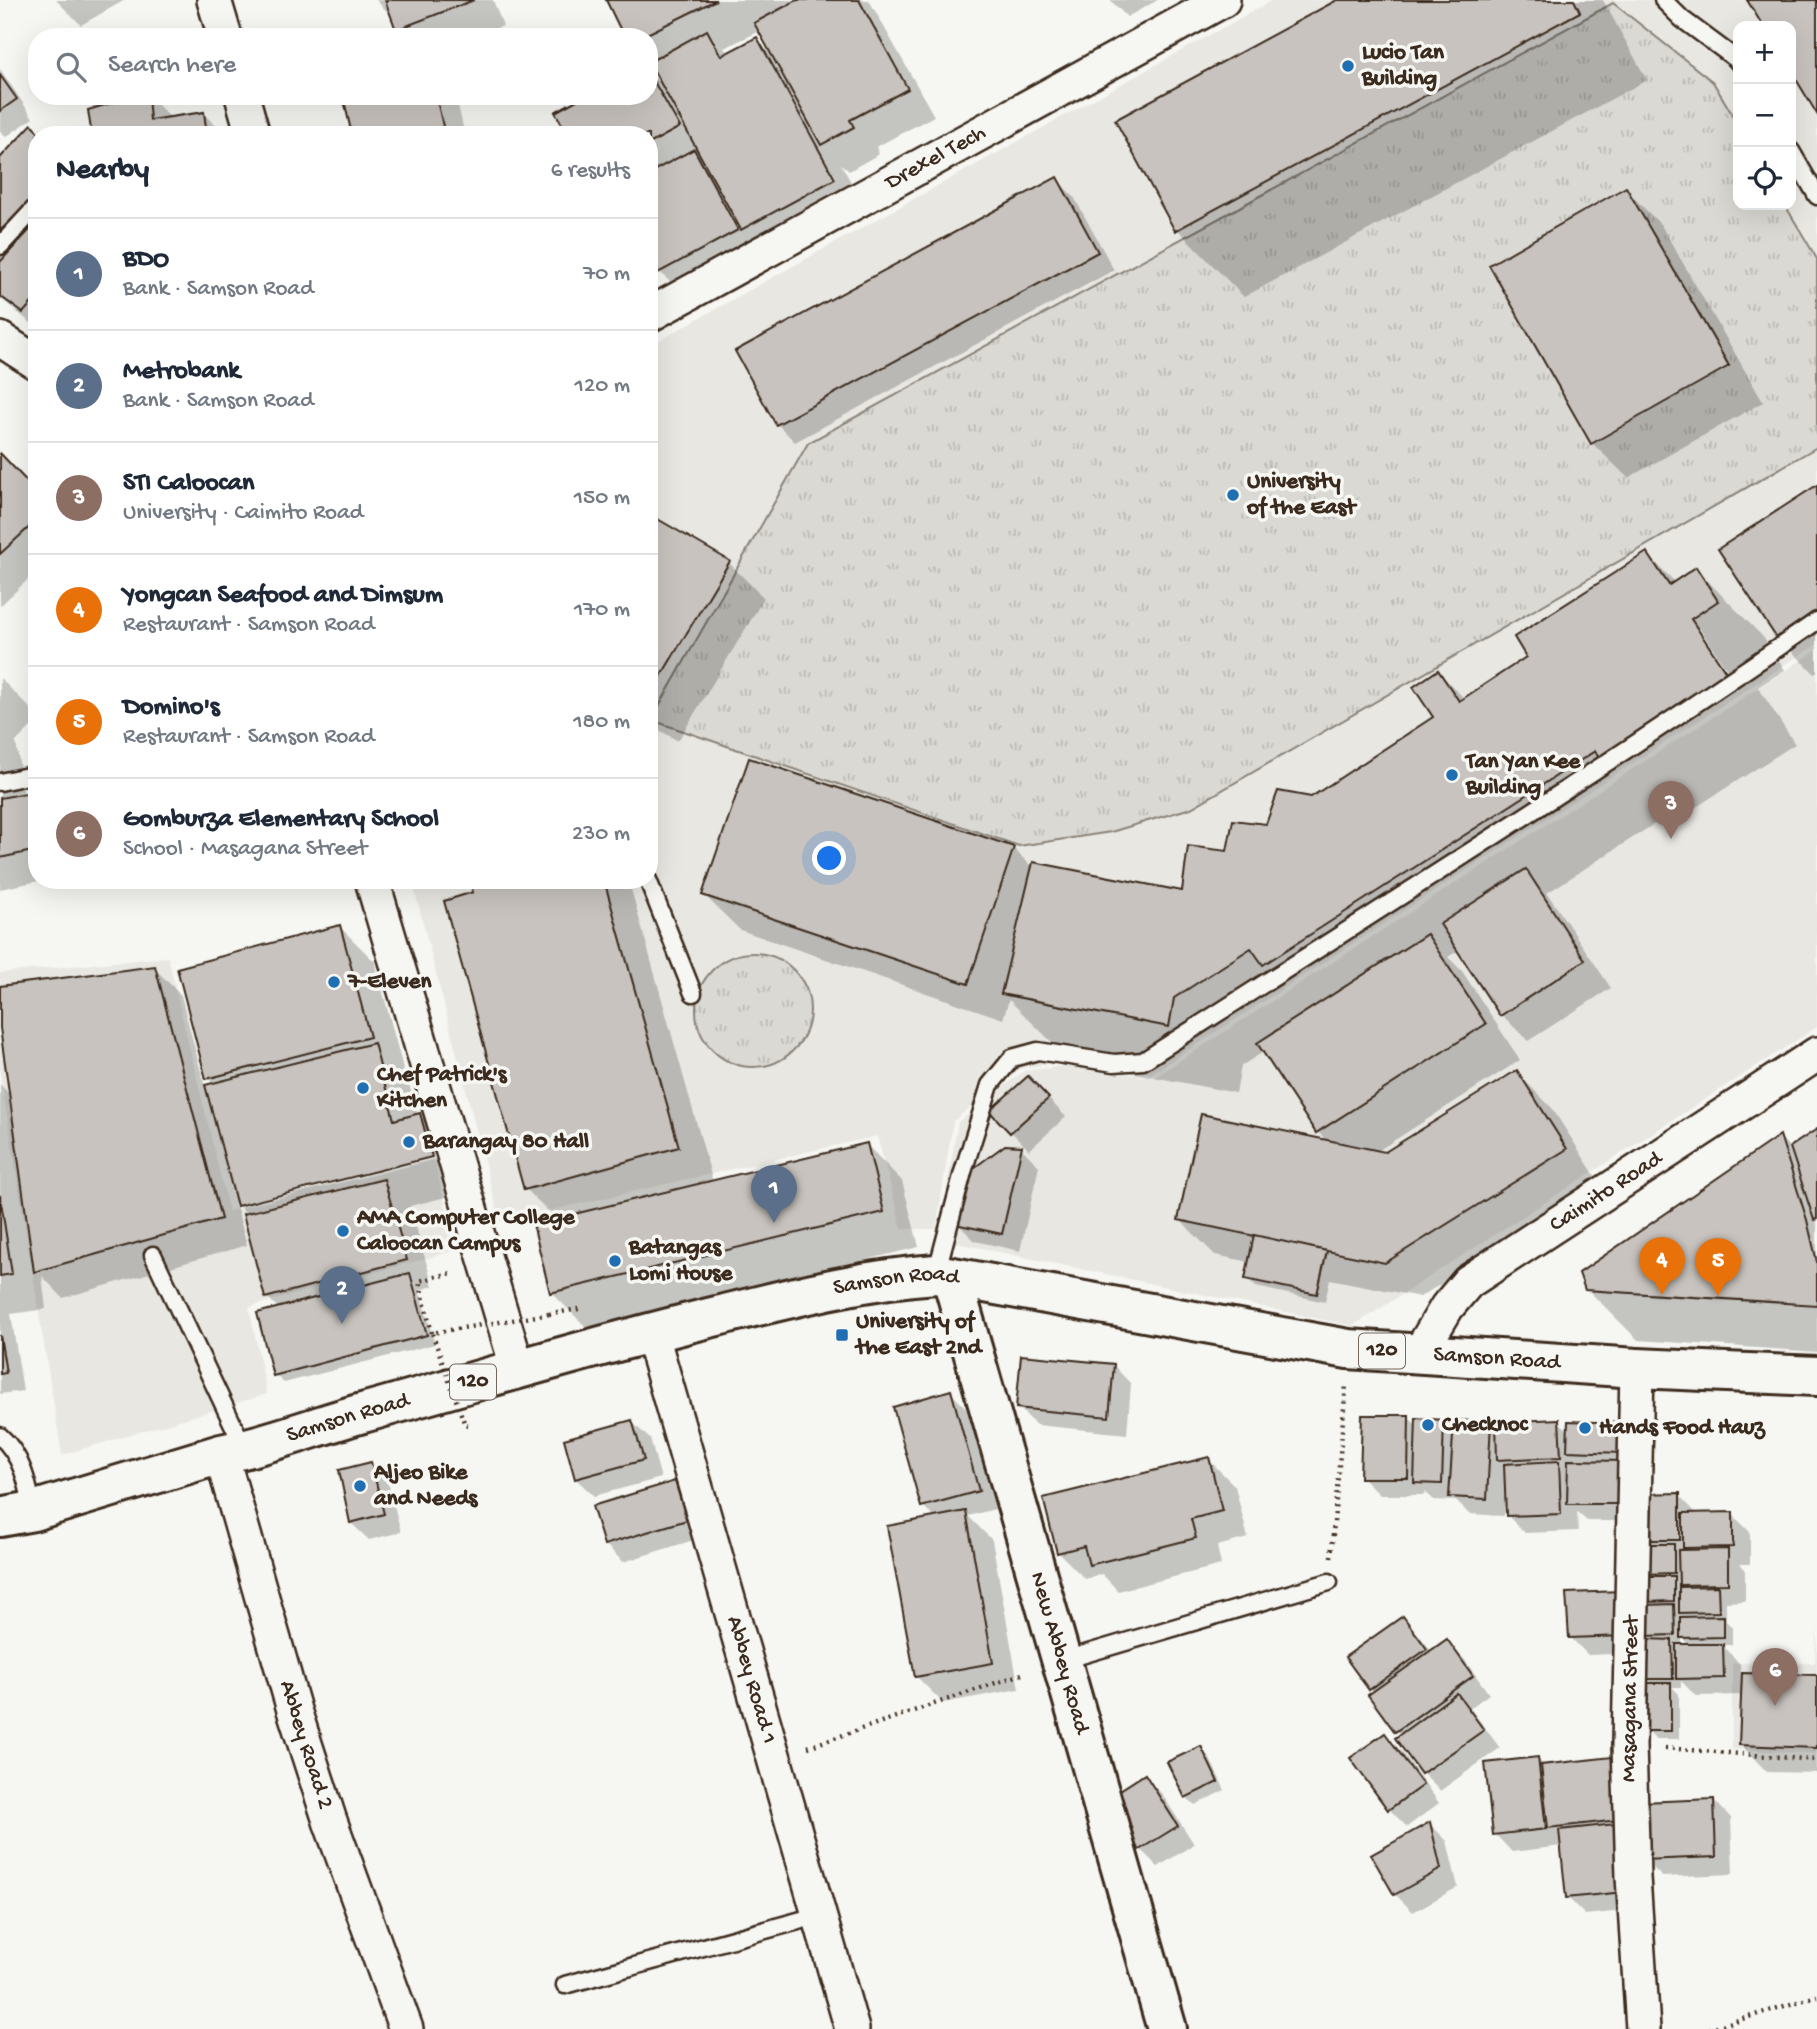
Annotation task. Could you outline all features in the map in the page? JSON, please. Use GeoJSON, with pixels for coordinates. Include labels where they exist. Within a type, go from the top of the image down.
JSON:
{"type":"FeatureCollection","features":[{"type":"Feature","properties":{"kind":"main road","name":"Samson Road"},"geometry":{"type":"LineString","coordinates":[[17,1514],[651,1332],[828,1288],[898,1277],[944,1276],[1348,1349],[1637,1368],[1817,1376]]}},
{"type":"Feature","properties":{"kind":"main road","name":"New Abbey Road"},"geometry":{"type":"LineString","coordinates":[[944,1276],[1061,1661],[1167,2029]]}},
{"type":"Feature","properties":{"kind":"street"},"geometry":{"type":"LineString","coordinates":[[214,0],[222,28]]}},
{"type":"Feature","properties":{"kind":"street","name":"Drexel Tech"},"geometry":{"type":"LineString","coordinates":[[658,310],[1223,0]]}},
{"type":"Feature","properties":{"kind":"street"},"geometry":{"type":"LineString","coordinates":[[245,105],[250,126]]}},
{"type":"Feature","properties":{"kind":"street"},"geometry":{"type":"LineString","coordinates":[[0,339],[28,357]]}},
{"type":"Feature","properties":{"kind":"street"},"geometry":{"type":"LineString","coordinates":[[375,889],[518,1370]]}},
{"type":"Feature","properties":{"kind":"street","name":"Caimito Road"},"geometry":{"type":"LineString","coordinates":[[1419,1354],[1447,1307],[1468,1282],[1817,1054]]}},
{"type":"Feature","properties":{"kind":"street","name":"Abbey Road 1"},"geometry":{"type":"LineString","coordinates":[[651,1332],[852,2029]]}},
{"type":"Feature","properties":{"kind":"street","name":"Masagana Street"},"geometry":{"type":"LineString","coordinates":[[1637,1368],[1629,1745],[1633,1877],[1643,2029]]}},
{"type":"Feature","properties":{"kind":"street","name":"Abbey Road 2"},"geometry":{"type":"LineString","coordinates":[[233,1452],[294,1710],[330,1821],[406,2029]]}},
{"type":"Feature","properties":{"kind":"lane"},"geometry":{"type":"LineString","coordinates":[[1663,0],[1682,19],[1733,57]]}},
{"type":"Feature","properties":{"kind":"lane"},"geometry":{"type":"LineString","coordinates":[[1796,159],[1817,195]]}},
{"type":"Feature","properties":{"kind":"lane"},"geometry":{"type":"LineString","coordinates":[[0,246],[28,216]]}},
{"type":"Feature","properties":{"kind":"lane"},"geometry":{"type":"LineString","coordinates":[[944,1276],[963,1172],[990,1085],[1012,1058],[1038,1051],[1114,1063],[1143,1061],[1544,803],[1817,621]]}},
{"type":"Feature","properties":{"kind":"lane"},"geometry":{"type":"LineString","coordinates":[[0,782],[28,776]]}},
{"type":"Feature","properties":{"kind":"lane"},"geometry":{"type":"LineString","coordinates":[[652,889],[693,993]]}},
{"type":"Feature","properties":{"kind":"lane"},"geometry":{"type":"LineString","coordinates":[[153,1255],[224,1402],[233,1452]]}},
{"type":"Feature","properties":{"kind":"lane"},"geometry":{"type":"LineString","coordinates":[[0,1436],[15,1453],[27,1479],[17,1514]]}},
{"type":"Feature","properties":{"kind":"lane"},"geometry":{"type":"LineString","coordinates":[[1061,1661],[1329,1582]]}},
{"type":"Feature","properties":{"kind":"lane"},"geometry":{"type":"LineString","coordinates":[[565,1985],[820,1915]]}},
{"type":"Feature","properties":{"kind":"path"},"geometry":{"type":"LineString","coordinates":[[419,1281],[432,1330],[465,1425],[468,1425]]}},
{"type":"Feature","properties":{"kind":"path"},"geometry":{"type":"LineString","coordinates":[[432,1330],[549,1314]]}},
{"type":"Feature","properties":{"kind":"path"},"geometry":{"type":"LineString","coordinates":[[1329,1582],[1348,1349]]}},
{"type":"Feature","properties":{"kind":"path"},"geometry":{"type":"LineString","coordinates":[[774,1759],[1061,1661]]}},
{"type":"Feature","properties":{"kind":"path"},"geometry":{"type":"LineString","coordinates":[[1629,1745],[1817,1760]]}},
{"type":"Feature","properties":{"kind":"path"},"geometry":{"type":"LineString","coordinates":[[1709,2029],[1817,1996]]}},
{"type":"Feature","properties":{"kind":"shaded area","name":"University of the East"},"geometry":{"type":"Polygon","coordinates":[[[1273,0],[1817,0],[1817,644],[1151,1074],[1076,1060],[1021,1068],[953,1121],[936,1229],[902,1229],[877,1136],[500,1222],[414,889],[658,889],[658,341],[1273,0]]]}},
{"type":"Feature","properties":{"kind":"shaded area"},"geometry":{"type":"Polygon","coordinates":[[[1817,650],[1817,1027],[1353,1326],[938,1239],[958,1122],[1024,1071],[1076,1065],[1153,1078],[1817,650]]]}},
{"type":"Feature","properties":{"kind":"shaded area"},"geometry":{"type":"Polygon","coordinates":[[[168,957],[229,1211],[434,1160],[457,1250],[249,1307],[267,1394],[62,1455],[0,1073],[0,973],[168,957]]]}},
{"type":"Feature","properties":{"kind":"shaded area"},"geometry":{"type":"Polygon","coordinates":[[[1817,1627],[1817,1754],[1732,1749],[1732,1663],[1815,1663],[1817,1627]]]}},
{"type":"Feature","properties":{"kind":"green space"},"geometry":{"type":"Polygon","coordinates":[[[1613,3],[1713,82],[1733,116],[1733,210],[1788,210],[1817,259],[1817,447],[1191,808],[1111,832],[1019,846],[658,722],[658,708],[808,443],[1613,3]]]}},
{"type":"Feature","properties":{"kind":"green space"},"geometry":{"type":"Polygon","coordinates":[[[753,953],[775,957],[794,969],[806,988],[810,1010],[806,1032],[794,1051],[775,1063],[753,1067],[731,1063],[712,1051],[700,1032],[696,1010],[700,988],[712,969],[731,957],[753,953]]]}},
{"type":"Feature","properties":{"kind":"building"},"geometry":{"type":"Polygon","coordinates":[[[385,0],[474,0],[401,28],[395,28],[385,0]]]}},
{"type":"Feature","properties":{"kind":"building"},"geometry":{"type":"Polygon","coordinates":[[[606,0],[716,0],[658,29],[620,28],[606,0]]]}},
{"type":"Feature","properties":{"kind":"building"},"geometry":{"type":"Polygon","coordinates":[[[797,0],[859,0],[908,89],[850,120],[854,127],[821,145],[754,23],[797,0]]]}},
{"type":"Feature","properties":{"kind":"building","name":"Lucio Tan Building"},"geometry":{"type":"Polygon","coordinates":[[[1337,0],[1574,0],[1580,12],[1175,231],[1115,120],[1337,0]]]}},
{"type":"Feature","properties":{"kind":"building"},"geometry":{"type":"Polygon","coordinates":[[[1747,0],[1817,0],[1817,114],[1796,79],[1796,21],[1760,21],[1747,0]]]}},
{"type":"Feature","properties":{"kind":"building"},"geometry":{"type":"Polygon","coordinates":[[[707,30],[721,56],[757,37],[835,179],[741,230],[658,78],[658,57],[707,30]]]}},
{"type":"Feature","properties":{"kind":"building"},"geometry":{"type":"Polygon","coordinates":[[[0,75],[17,99],[0,111],[0,75]]]}},
{"type":"Feature","properties":{"kind":"building"},"geometry":{"type":"Polygon","coordinates":[[[658,89],[680,127],[658,139],[658,126],[563,126],[555,112],[568,105],[658,105],[658,89]]]}},
{"type":"Feature","properties":{"kind":"building"},"geometry":{"type":"Polygon","coordinates":[[[105,105],[149,105],[150,120],[204,112],[206,126],[90,126],[88,110],[105,105]]]}},
{"type":"Feature","properties":{"kind":"building"},"geometry":{"type":"Polygon","coordinates":[[[345,105],[438,105],[443,126],[350,126],[345,105]]]}},
{"type":"Feature","properties":{"kind":"building"},"geometry":{"type":"Polygon","coordinates":[[[28,128],[28,203],[0,231],[0,158],[28,128]]]}},
{"type":"Feature","properties":{"kind":"building"},"geometry":{"type":"Polygon","coordinates":[[[694,149],[738,230],[658,273],[658,168],[694,149]]]}},
{"type":"Feature","properties":{"kind":"building"},"geometry":{"type":"Polygon","coordinates":[[[1057,177],[1098,252],[776,425],[735,351],[1057,177]]]}},
{"type":"Feature","properties":{"kind":"building"},"geometry":{"type":"Polygon","coordinates":[[[1626,187],[1729,366],[1591,444],[1489,265],[1626,187]]]}},
{"type":"Feature","properties":{"kind":"building"},"geometry":{"type":"Polygon","coordinates":[[[28,232],[28,307],[23,313],[0,296],[0,262],[28,232]]]}},
{"type":"Feature","properties":{"kind":"building"},"geometry":{"type":"Polygon","coordinates":[[[0,453],[28,483],[28,528],[0,554],[0,453]]]}},
{"type":"Feature","properties":{"kind":"building"},"geometry":{"type":"Polygon","coordinates":[[[1817,485],[1817,614],[1778,640],[1718,549],[1817,485]]]}},
{"type":"Feature","properties":{"kind":"building"},"geometry":{"type":"Polygon","coordinates":[[[658,519],[730,561],[658,681],[658,519]]]}},
{"type":"Feature","properties":{"kind":"building","name":"Tan Yan Kee Building"},"geometry":{"type":"Polygon","coordinates":[[[1647,552],[1669,585],[1696,567],[1718,601],[1691,619],[1728,675],[1599,758],[1595,751],[1263,965],[1251,948],[1174,998],[1169,1027],[1001,994],[1033,862],[1182,891],[1188,846],[1227,851],[1233,820],[1266,824],[1278,791],[1311,797],[1433,717],[1413,687],[1438,670],[1459,701],[1526,657],[1514,637],[1647,552]]]}},
{"type":"Feature","properties":{"kind":"building"},"geometry":{"type":"Polygon","coordinates":[[[749,758],[1014,847],[968,984],[702,895],[749,758]]]}},
{"type":"Feature","properties":{"kind":"building"},"geometry":{"type":"Polygon","coordinates":[[[28,793],[28,852],[0,858],[0,798],[28,793]]]}},
{"type":"Feature","properties":{"kind":"building"},"geometry":{"type":"Polygon","coordinates":[[[1526,869],[1585,960],[1500,1016],[1440,924],[1526,869]]]}},
{"type":"Feature","properties":{"kind":"building"},"geometry":{"type":"Polygon","coordinates":[[[472,889],[607,889],[679,1147],[524,1190],[444,901],[473,892],[472,889]]]}},
{"type":"Feature","properties":{"kind":"building"},"geometry":{"type":"Polygon","coordinates":[[[340,925],[370,1037],[206,1079],[177,968],[340,925]]]}},
{"type":"Feature","properties":{"kind":"building"},"geometry":{"type":"Polygon","coordinates":[[[1427,934],[1486,1024],[1316,1133],[1257,1043],[1427,934]]]}},
{"type":"Feature","properties":{"kind":"building"},"geometry":{"type":"Polygon","coordinates":[[[155,966],[221,1219],[34,1272],[0,1028],[0,986],[155,966]]]}},
{"type":"Feature","properties":{"kind":"building"},"geometry":{"type":"Polygon","coordinates":[[[374,1043],[394,1120],[420,1113],[432,1157],[237,1206],[205,1085],[374,1043]]]}},
{"type":"Feature","properties":{"kind":"building"},"geometry":{"type":"Polygon","coordinates":[[[1517,1070],[1567,1149],[1385,1263],[1178,1220],[1201,1114],[1385,1152],[1517,1070]]]}},
{"type":"Feature","properties":{"kind":"building"},"geometry":{"type":"Polygon","coordinates":[[[1028,1076],[1049,1098],[1010,1133],[989,1111],[1028,1076]]]}},
{"type":"Feature","properties":{"kind":"building"},"geometry":{"type":"Polygon","coordinates":[[[1817,1129],[1817,1219],[1814,1220],[1790,1147],[1817,1129]]]}},
{"type":"Feature","properties":{"kind":"building"},"geometry":{"type":"Polygon","coordinates":[[[1780,1135],[1807,1220],[1817,1262],[1817,1305],[1585,1290],[1579,1273],[1780,1135]]]}},
{"type":"Feature","properties":{"kind":"building"},"geometry":{"type":"Polygon","coordinates":[[[867,1143],[884,1212],[550,1293],[533,1224],[867,1143]]]}},
{"type":"Feature","properties":{"kind":"building"},"geometry":{"type":"Polygon","coordinates":[[[1005,1145],[1022,1146],[1002,1234],[955,1224],[963,1176],[1005,1145]]]}},
{"type":"Feature","properties":{"kind":"building","name":"AMA Computer College Caloocan Campus"},"geometry":{"type":"Polygon","coordinates":[[[384,1179],[407,1260],[265,1298],[243,1214],[384,1179]]]}},
{"type":"Feature","properties":{"kind":"building"},"geometry":{"type":"Polygon","coordinates":[[[0,1195],[12,1274],[0,1276],[0,1195]]]}},
{"type":"Feature","properties":{"kind":"building"},"geometry":{"type":"Polygon","coordinates":[[[1254,1235],[1327,1251],[1317,1294],[1245,1279],[1254,1235]]]}},
{"type":"Feature","properties":{"kind":"building"},"geometry":{"type":"Polygon","coordinates":[[[410,1273],[427,1335],[273,1376],[257,1313],[410,1273]]]}},
{"type":"Feature","properties":{"kind":"building"},"geometry":{"type":"Polygon","coordinates":[[[0,1335],[6,1373],[0,1374],[0,1335]]]}},
{"type":"Feature","properties":{"kind":"building"},"geometry":{"type":"Polygon","coordinates":[[[1021,1355],[1114,1364],[1109,1417],[1016,1408],[1021,1355]]]}},
{"type":"Feature","properties":{"kind":"building"},"geometry":{"type":"Polygon","coordinates":[[[951,1390],[979,1491],[921,1507],[893,1407],[951,1390]]]}},
{"type":"Feature","properties":{"kind":"building"},"geometry":{"type":"Polygon","coordinates":[[[1362,1415],[1409,1415],[1408,1478],[1360,1478],[1362,1415]]]}},
{"type":"Feature","properties":{"kind":"building"},"geometry":{"type":"Polygon","coordinates":[[[1416,1418],[1444,1420],[1442,1484],[1414,1483],[1416,1418]]]}},
{"type":"Feature","properties":{"kind":"building"},"geometry":{"type":"Polygon","coordinates":[[[1559,1419],[1561,1457],[1497,1460],[1496,1422],[1559,1419]]]}},
{"type":"Feature","properties":{"kind":"building"},"geometry":{"type":"Polygon","coordinates":[[[632,1420],[644,1460],[575,1479],[564,1439],[632,1420]]]}},
{"type":"Feature","properties":{"kind":"building"},"geometry":{"type":"Polygon","coordinates":[[[1454,1420],[1491,1422],[1487,1499],[1449,1497],[1454,1420]]]}},
{"type":"Feature","properties":{"kind":"building"},"geometry":{"type":"Polygon","coordinates":[[[1568,1421],[1624,1423],[1623,1453],[1567,1451],[1568,1421]]]}},
{"type":"Feature","properties":{"kind":"building"},"geometry":{"type":"Polygon","coordinates":[[[1209,1457],[1222,1511],[1191,1519],[1196,1538],[1089,1565],[1084,1546],[1057,1553],[1043,1498],[1209,1457]]]}},
{"type":"Feature","properties":{"kind":"building"},"geometry":{"type":"Polygon","coordinates":[[[1568,1460],[1625,1461],[1624,1504],[1567,1504],[1568,1460]]]}},
{"type":"Feature","properties":{"kind":"building"},"geometry":{"type":"Polygon","coordinates":[[[1559,1461],[1561,1514],[1506,1516],[1504,1464],[1559,1461]]]}},
{"type":"Feature","properties":{"kind":"building"},"geometry":{"type":"Polygon","coordinates":[[[371,1462],[384,1514],[350,1523],[339,1470],[371,1462]]]}},
{"type":"Feature","properties":{"kind":"building"},"geometry":{"type":"Polygon","coordinates":[[[675,1481],[687,1520],[604,1545],[592,1506],[675,1481]]]}},
{"type":"Feature","properties":{"kind":"building"},"geometry":{"type":"Polygon","coordinates":[[[1680,1493],[1680,1540],[1640,1540],[1639,1494],[1680,1493]]]}},
{"type":"Feature","properties":{"kind":"building"},"geometry":{"type":"Polygon","coordinates":[[[966,1511],[993,1663],[915,1677],[887,1526],[966,1511]]]}},
{"type":"Feature","properties":{"kind":"building"},"geometry":{"type":"Polygon","coordinates":[[[1733,1512],[1733,1547],[1683,1548],[1683,1513],[1733,1512]]]}},
{"type":"Feature","properties":{"kind":"building"},"geometry":{"type":"Polygon","coordinates":[[[1643,1544],[1674,1544],[1674,1573],[1644,1574],[1643,1544]]]}},
{"type":"Feature","properties":{"kind":"building"},"geometry":{"type":"Polygon","coordinates":[[[1728,1549],[1728,1584],[1679,1585],[1678,1550],[1728,1549]]]}},
{"type":"Feature","properties":{"kind":"building"},"geometry":{"type":"Polygon","coordinates":[[[1644,1576],[1674,1576],[1674,1601],[1645,1602],[1644,1576]]]}},
{"type":"Feature","properties":{"kind":"building"},"geometry":{"type":"Polygon","coordinates":[[[1718,1586],[1719,1612],[1679,1613],[1679,1587],[1718,1586]]]}},
{"type":"Feature","properties":{"kind":"building"},"geometry":{"type":"Polygon","coordinates":[[[1623,1591],[1625,1636],[1569,1638],[1566,1593],[1623,1591]]]}},
{"type":"Feature","properties":{"kind":"building"},"geometry":{"type":"Polygon","coordinates":[[[1674,1604],[1675,1635],[1645,1636],[1645,1605],[1674,1604]]]}},
{"type":"Feature","properties":{"kind":"building"},"geometry":{"type":"Polygon","coordinates":[[[1403,1616],[1427,1649],[1369,1690],[1345,1657],[1403,1616]]]}},
{"type":"Feature","properties":{"kind":"building"},"geometry":{"type":"Polygon","coordinates":[[[1724,1616],[1724,1637],[1680,1638],[1680,1617],[1724,1616]]]}},
{"type":"Feature","properties":{"kind":"building"},"geometry":{"type":"Polygon","coordinates":[[[1447,1639],[1473,1676],[1395,1732],[1368,1695],[1447,1639]]]}},
{"type":"Feature","properties":{"kind":"building"},"geometry":{"type":"Polygon","coordinates":[[[1646,1639],[1672,1640],[1673,1679],[1646,1679],[1646,1639]]]}},
{"type":"Feature","properties":{"kind":"building"},"geometry":{"type":"Polygon","coordinates":[[[1676,1644],[1723,1644],[1724,1678],[1676,1679],[1676,1644]]]}},
{"type":"Feature","properties":{"kind":"building"},"geometry":{"type":"Polygon","coordinates":[[[1742,1673],[1817,1675],[1817,1748],[1739,1745],[1742,1673]]]}},
{"type":"Feature","properties":{"kind":"building"},"geometry":{"type":"Polygon","coordinates":[[[1645,1683],[1671,1683],[1671,1731],[1645,1731],[1645,1683]]]}},
{"type":"Feature","properties":{"kind":"building"},"geometry":{"type":"Polygon","coordinates":[[[1457,1693],[1484,1730],[1421,1774],[1395,1738],[1457,1693]]]}},
{"type":"Feature","properties":{"kind":"building"},"geometry":{"type":"Polygon","coordinates":[[[1385,1733],[1423,1785],[1388,1810],[1350,1758],[1385,1733]]]}},
{"type":"Feature","properties":{"kind":"building"},"geometry":{"type":"Polygon","coordinates":[[[1201,1746],[1218,1782],[1185,1798],[1167,1762],[1201,1746]]]}},
{"type":"Feature","properties":{"kind":"building"},"geometry":{"type":"Polygon","coordinates":[[[1621,1756],[1628,1819],[1548,1828],[1541,1765],[1621,1756]]]}},
{"type":"Feature","properties":{"kind":"building"},"geometry":{"type":"Polygon","coordinates":[[[1538,1757],[1546,1829],[1493,1835],[1485,1763],[1538,1757]]]}},
{"type":"Feature","properties":{"kind":"building"},"geometry":{"type":"Polygon","coordinates":[[[1145,1774],[1178,1826],[1139,1850],[1130,1837],[1117,1792],[1145,1774]]]}},
{"type":"Feature","properties":{"kind":"building"},"geometry":{"type":"Polygon","coordinates":[[[1714,1799],[1716,1857],[1643,1860],[1641,1802],[1714,1799]]]}},
{"type":"Feature","properties":{"kind":"building"},"geometry":{"type":"Polygon","coordinates":[[[1430,1822],[1441,1869],[1394,1895],[1371,1855],[1430,1822]]]}},
{"type":"Feature","properties":{"kind":"building"},"geometry":{"type":"Polygon","coordinates":[[[1616,1824],[1624,1892],[1566,1898],[1559,1830],[1616,1824]]]}},
{"type":"Feature","properties":{"kind":"place","name":"Lucio Tan Building"},"geometry":{"type":"Point","coordinates":[1348,66]}},
{"type":"Feature","properties":{"kind":"place","name":"University of the East"},"geometry":{"type":"Point","coordinates":[1233,495]}},
{"type":"Feature","properties":{"kind":"place","name":"Tan Yan Kee Building"},"geometry":{"type":"Point","coordinates":[1452,775]}},
{"type":"Feature","properties":{"kind":"place","name":"STI Caloocan"},"geometry":{"type":"Point","coordinates":[1671,839]}},
{"type":"Feature","properties":{"kind":"place","name":"7-Eleven"},"geometry":{"type":"Point","coordinates":[334,982]}},
{"type":"Feature","properties":{"kind":"place","name":"Chef Patrick's Kitchen"},"geometry":{"type":"Point","coordinates":[363,1088]}},
{"type":"Feature","properties":{"kind":"place","name":"Barangay 80 Hall"},"geometry":{"type":"Point","coordinates":[409,1142]}},
{"type":"Feature","properties":{"kind":"place","name":"BDO"},"geometry":{"type":"Point","coordinates":[774,1223]}},
{"type":"Feature","properties":{"kind":"place","name":"AMA Computer College Caloocan Campus"},"geometry":{"type":"Point","coordinates":[343,1231]}},
{"type":"Feature","properties":{"kind":"place","name":"Batangas Lomi House"},"geometry":{"type":"Point","coordinates":[615,1261]}},
{"type":"Feature","properties":{"kind":"place","name":"Yongcan Seafood and Dimsum"},"geometry":{"type":"Point","coordinates":[1662,1295]}},
{"type":"Feature","properties":{"kind":"place","name":"Domino's"},"geometry":{"type":"Point","coordinates":[1718,1296]}},
{"type":"Feature","properties":{"kind":"place","name":"Metrobank"},"geometry":{"type":"Point","coordinates":[342,1324]}},
{"type":"Feature","properties":{"kind":"place","name":"University of the East 2nd"},"geometry":{"type":"Point","coordinates":[842,1335]}},
{"type":"Feature","properties":{"kind":"place","name":"Checknoc"},"geometry":{"type":"Point","coordinates":[1428,1425]}},
{"type":"Feature","properties":{"kind":"place","name":"Hands Food Hauz"},"geometry":{"type":"Point","coordinates":[1585,1428]}},
{"type":"Feature","properties":{"kind":"place","name":"Aljeo Bike and Needs"},"geometry":{"type":"Point","coordinates":[360,1486]}},
{"type":"Feature","properties":{"kind":"place","name":"Gomburza Elementary School"},"geometry":{"type":"Point","coordinates":[1775,1706]}}]}
